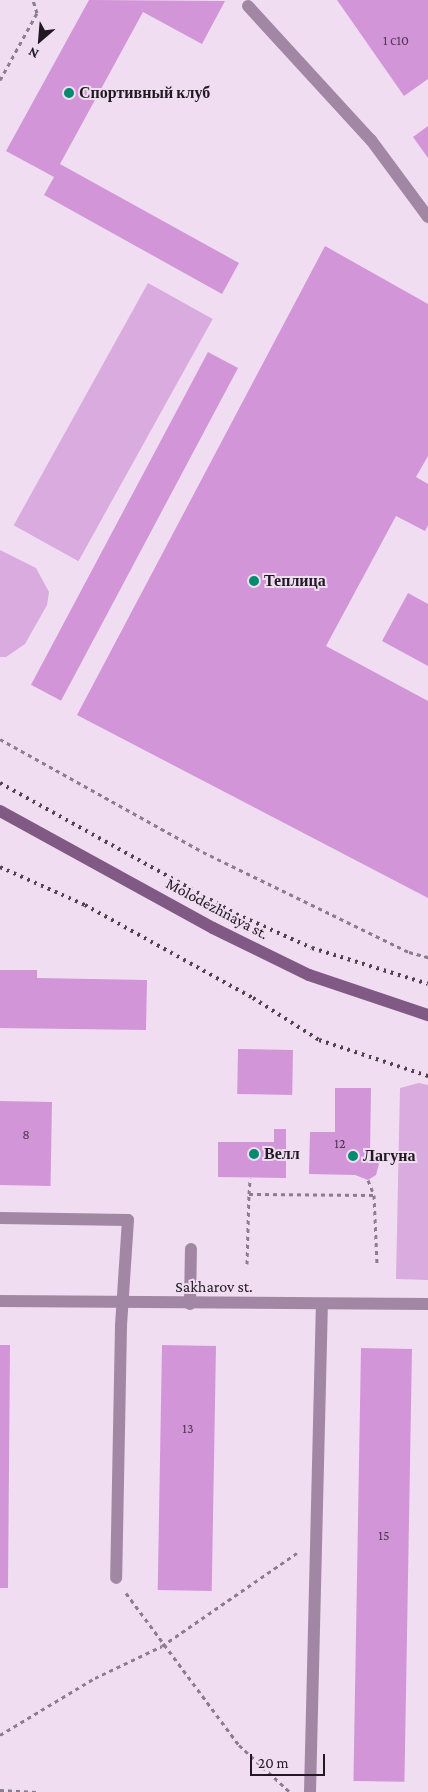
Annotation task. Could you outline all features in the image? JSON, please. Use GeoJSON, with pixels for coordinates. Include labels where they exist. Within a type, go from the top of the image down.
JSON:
{"type":"FeatureCollection","features":[{"type":"Feature","properties":{"kind":"main road","name":"Molodezhnaya st."},"geometry":{"type":"LineString","coordinates":[[0,811],[213,928],[309,975],[428,1015]]}},
{"type":"Feature","properties":{"kind":"street"},"geometry":{"type":"LineString","coordinates":[[248,6],[371,140],[428,217]]}},
{"type":"Feature","properties":{"kind":"street"},"geometry":{"type":"LineString","coordinates":[[0,1218],[128,1220],[123,1303],[116,1578]]}},
{"type":"Feature","properties":{"kind":"street"},"geometry":{"type":"LineString","coordinates":[[190,1304],[191,1249]]}},
{"type":"Feature","properties":{"kind":"street","name":"Sakharov st."},"geometry":{"type":"LineString","coordinates":[[0,1301],[190,1304],[428,1304]]}},
{"type":"Feature","properties":{"kind":"street"},"geometry":{"type":"LineString","coordinates":[[310,1792],[314,1541],[322,1304]]}},
{"type":"Feature","properties":{"kind":"path"},"geometry":{"type":"LineString","coordinates":[[0,80],[37,13],[33,0]]}},
{"type":"Feature","properties":{"kind":"path"},"geometry":{"type":"LineString","coordinates":[[0,739],[203,852],[409,952],[428,957]]}},
{"type":"Feature","properties":{"kind":"path"},"geometry":{"type":"LineString","coordinates":[[247,1264],[250,1178]]}},
{"type":"Feature","properties":{"kind":"path"},"geometry":{"type":"LineString","coordinates":[[368,1180],[374,1195],[377,1265]]}},
{"type":"Feature","properties":{"kind":"path"},"geometry":{"type":"LineString","coordinates":[[248,1194],[374,1195]]}},
{"type":"Feature","properties":{"kind":"path"},"geometry":{"type":"LineString","coordinates":[[0,1735],[95,1678],[162,1646],[314,1541]]}},
{"type":"Feature","properties":{"kind":"path"},"geometry":{"type":"LineString","coordinates":[[116,1578],[162,1646],[238,1745],[290,1792]]}},
{"type":"Feature","properties":{"kind":"path"},"geometry":{"type":"LineString","coordinates":[[0,1790],[38,1792]]}},
{"type":"Feature","properties":{"kind":"shaded area"},"geometry":{"type":"Polygon","coordinates":[[[148,283],[213,319],[78,561],[14,525],[148,283]]]}},
{"type":"Feature","properties":{"kind":"shaded area"},"geometry":{"type":"Polygon","coordinates":[[[0,550],[36,568],[49,592],[47,605],[25,644],[6,657],[0,657],[0,550]]]}},
{"type":"Feature","properties":{"kind":"shaded area"},"geometry":{"type":"Polygon","coordinates":[[[419,1083],[428,1085],[428,1280],[396,1279],[400,1088],[419,1083]]]}},
{"type":"Feature","properties":{"kind":"building","name":"Спортивный клуб"},"geometry":{"type":"Polygon","coordinates":[[[89,0],[225,1],[202,44],[143,12],[60,164],[239,263],[222,294],[44,195],[54,177],[6,151],[89,0]]]}},
{"type":"Feature","properties":{"kind":"building"},"geometry":{"type":"Polygon","coordinates":[[[337,0],[428,0],[428,79],[404,96],[337,0]]]}},
{"type":"Feature","properties":{"kind":"building"},"geometry":{"type":"Polygon","coordinates":[[[428,126],[428,158],[413,137],[428,126]]]}},
{"type":"Feature","properties":{"kind":"building","name":"Теплица"},"geometry":{"type":"Polygon","coordinates":[[[325,246],[428,304],[428,456],[416,477],[428,484],[428,525],[425,531],[396,516],[326,646],[428,701],[428,898],[77,715],[325,246]]]}},
{"type":"Feature","properties":{"kind":"building"},"geometry":{"type":"Polygon","coordinates":[[[208,352],[238,368],[61,701],[31,685],[208,352]]]}},
{"type":"Feature","properties":{"kind":"building"},"geometry":{"type":"Polygon","coordinates":[[[408,593],[428,604],[428,666],[382,641],[408,593]]]}},
{"type":"Feature","properties":{"kind":"building"},"geometry":{"type":"Polygon","coordinates":[[[0,970],[37,970],[37,978],[147,980],[146,1030],[0,1028],[0,970]]]}},
{"type":"Feature","properties":{"kind":"building"},"geometry":{"type":"Polygon","coordinates":[[[238,1049],[293,1050],[292,1095],[237,1094],[238,1049]]]}},
{"type":"Feature","properties":{"kind":"building"},"geometry":{"type":"Polygon","coordinates":[[[335,1088],[371,1088],[370,1155],[379,1164],[376,1175],[368,1180],[355,1175],[309,1174],[310,1132],[335,1132],[335,1088]]]}},
{"type":"Feature","properties":{"kind":"building"},"geometry":{"type":"Polygon","coordinates":[[[0,1101],[52,1102],[51,1186],[0,1185],[0,1101]]]}},
{"type":"Feature","properties":{"kind":"building"},"geometry":{"type":"Polygon","coordinates":[[[274,1129],[286,1129],[286,1178],[218,1177],[218,1142],[274,1142],[274,1129]]]}},
{"type":"Feature","properties":{"kind":"building"},"geometry":{"type":"Polygon","coordinates":[[[0,1345],[10,1345],[8,1588],[0,1588],[0,1345]]]}},
{"type":"Feature","properties":{"kind":"building"},"geometry":{"type":"Polygon","coordinates":[[[162,1345],[216,1346],[212,1591],[158,1590],[162,1345]]]}},
{"type":"Feature","properties":{"kind":"building"},"geometry":{"type":"Polygon","coordinates":[[[361,1348],[412,1349],[404,1782],[353,1781],[361,1348]]]}},
{"type":"Feature","properties":{"kind":"railway"},"geometry":{"type":"LineString","coordinates":[[0,783],[236,914],[312,948],[428,984]]}},
{"type":"Feature","properties":{"kind":"railway"},"geometry":{"type":"LineString","coordinates":[[0,867],[85,905],[253,998],[319,1040],[428,1076]]}},
{"type":"Feature","properties":{"kind":"place","name":"Спортивный клуб"},"geometry":{"type":"Point","coordinates":[69,93]}},
{"type":"Feature","properties":{"kind":"place","name":"Теплица"},"geometry":{"type":"Point","coordinates":[254,581]}},
{"type":"Feature","properties":{"kind":"place","name":"Велл"},"geometry":{"type":"Point","coordinates":[254,1154]}},
{"type":"Feature","properties":{"kind":"place","name":"Лагуна"},"geometry":{"type":"Point","coordinates":[353,1156]}}]}
